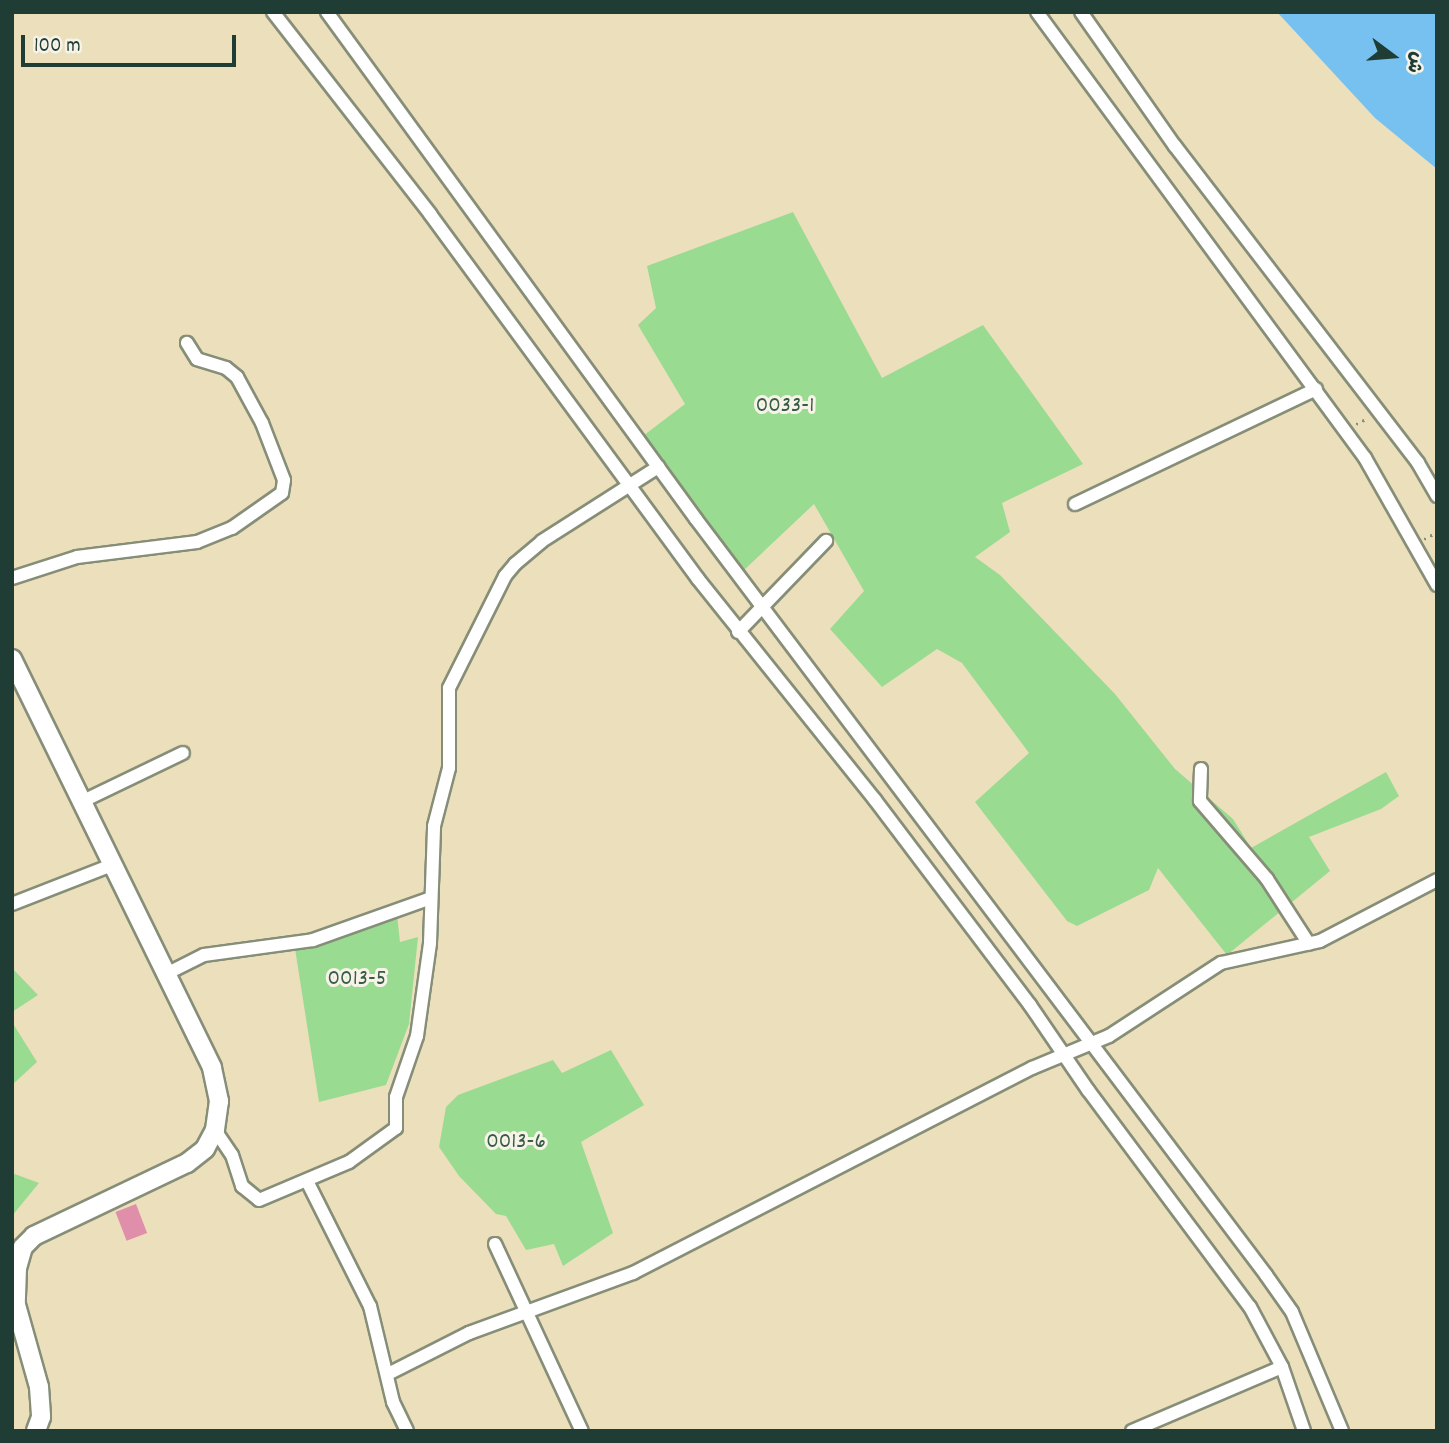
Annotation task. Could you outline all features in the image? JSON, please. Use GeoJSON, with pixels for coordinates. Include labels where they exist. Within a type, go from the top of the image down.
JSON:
{"type":"FeatureCollection","features":[{"type":"Feature","properties":{"kind":"main road"},"geometry":{"type":"LineString","coordinates":[[12,659],[212,1068],[219,1101],[215,1130],[205,1149],[187,1163],[34,1236],[23,1247],[15,1268],[16,1305],[39,1387],[43,1426]]}},
{"type":"Feature","properties":{"kind":"street"},"geometry":{"type":"LineString","coordinates":[[273,12],[634,486],[738,632],[876,800],[1250,1307],[1282,1367],[1304,1431]]}},
{"type":"Feature","properties":{"kind":"street"},"geometry":{"type":"LineString","coordinates":[[327,12],[655,470],[764,608],[1095,1043],[1292,1312],[1342,1431]]}},
{"type":"Feature","properties":{"kind":"street"},"geometry":{"type":"LineString","coordinates":[[1037,12],[1345,430],[1437,585]]}},
{"type":"Feature","properties":{"kind":"street"},"geometry":{"type":"LineString","coordinates":[[1081,12],[1175,146],[1418,463],[1437,496]]}},
{"type":"Feature","properties":{"kind":"street"},"geometry":{"type":"LineString","coordinates":[[12,578],[77,557],[197,542],[232,528],[282,493],[284,480],[262,423],[236,377],[226,368],[197,359],[187,343]]}},
{"type":"Feature","properties":{"kind":"street"},"geometry":{"type":"LineString","coordinates":[[1075,504],[1316,389]]}},
{"type":"Feature","properties":{"kind":"street"},"geometry":{"type":"LineString","coordinates":[[215,1130],[252,1199],[272,1197],[349,1162],[396,1128],[401,1079],[417,1036],[430,943],[434,825],[449,768],[447,702],[454,677],[515,564],[553,534],[634,486],[655,470]]}},
{"type":"Feature","properties":{"kind":"street"},"geometry":{"type":"LineString","coordinates":[[738,632],[826,541]]}},
{"type":"Feature","properties":{"kind":"street"},"geometry":{"type":"LineString","coordinates":[[81,802],[183,753]]}},
{"type":"Feature","properties":{"kind":"street"},"geometry":{"type":"LineString","coordinates":[[1201,769],[1200,801],[1267,878],[1309,944]]}},
{"type":"Feature","properties":{"kind":"street"},"geometry":{"type":"LineString","coordinates":[[12,904],[112,865]]}},
{"type":"Feature","properties":{"kind":"street"},"geometry":{"type":"LineString","coordinates":[[388,1374],[469,1334],[528,1315],[633,1273],[1064,1055],[1095,1043],[1222,963],[1309,944],[1437,880]]}},
{"type":"Feature","properties":{"kind":"street"},"geometry":{"type":"LineString","coordinates":[[166,974],[204,955],[313,940],[431,898]]}},
{"type":"Feature","properties":{"kind":"street"},"geometry":{"type":"LineString","coordinates":[[307,1181],[370,1306],[393,1402],[407,1431]]}},
{"type":"Feature","properties":{"kind":"street"},"geometry":{"type":"LineString","coordinates":[[495,1244],[582,1431]]}},
{"type":"Feature","properties":{"kind":"street"},"geometry":{"type":"LineString","coordinates":[[1132,1431],[1282,1367]]}},
{"type":"Feature","properties":{"kind":"path"},"geometry":{"type":"LineString","coordinates":[[1345,430],[1378,413]]}},
{"type":"Feature","properties":{"kind":"green space","name":"0033-1"},"geometry":{"type":"Polygon","coordinates":[[[793,212],[882,378],[983,325],[1083,464],[1002,503],[1010,532],[975,557],[1000,575],[1115,694],[1175,769],[1233,819],[1251,848],[1386,772],[1399,796],[1381,809],[1309,837],[1330,871],[1227,955],[1158,868],[1149,890],[1077,926],[1067,921],[975,802],[1029,753],[962,663],[937,649],[882,687],[830,629],[864,591],[814,504],[742,572],[639,439],[685,404],[638,325],[656,308],[647,266],[793,212]]]}},
{"type":"Feature","properties":{"kind":"green space","name":"0013-5"},"geometry":{"type":"Polygon","coordinates":[[[396,905],[400,942],[418,937],[409,1024],[386,1085],[319,1102],[294,942],[396,905]]]}},
{"type":"Feature","properties":{"kind":"green space"},"geometry":{"type":"Polygon","coordinates":[[[12,968],[38,995],[12,1012],[12,968]]]}},
{"type":"Feature","properties":{"kind":"green space"},"geometry":{"type":"Polygon","coordinates":[[[12,1022],[37,1062],[12,1085],[12,1022]]]}},
{"type":"Feature","properties":{"kind":"green space","name":"0013-6"},"geometry":{"type":"Polygon","coordinates":[[[611,1050],[644,1105],[581,1142],[613,1233],[563,1266],[554,1244],[526,1250],[506,1216],[496,1214],[459,1176],[439,1147],[446,1107],[458,1095],[553,1060],[562,1073],[611,1050]]]}},
{"type":"Feature","properties":{"kind":"green space"},"geometry":{"type":"Polygon","coordinates":[[[12,1173],[39,1183],[12,1216],[12,1173]]]}},
{"type":"Feature","properties":{"kind":"water"},"geometry":{"type":"Polygon","coordinates":[[[1277,12],[1437,12],[1437,169],[1375,118],[1277,12]]]}},
{"type":"Feature","properties":{"kind":"building"},"geometry":{"type":"Polygon","coordinates":[[[136,1204],[147,1233],[127,1241],[115,1212],[136,1204]]]}}]}
